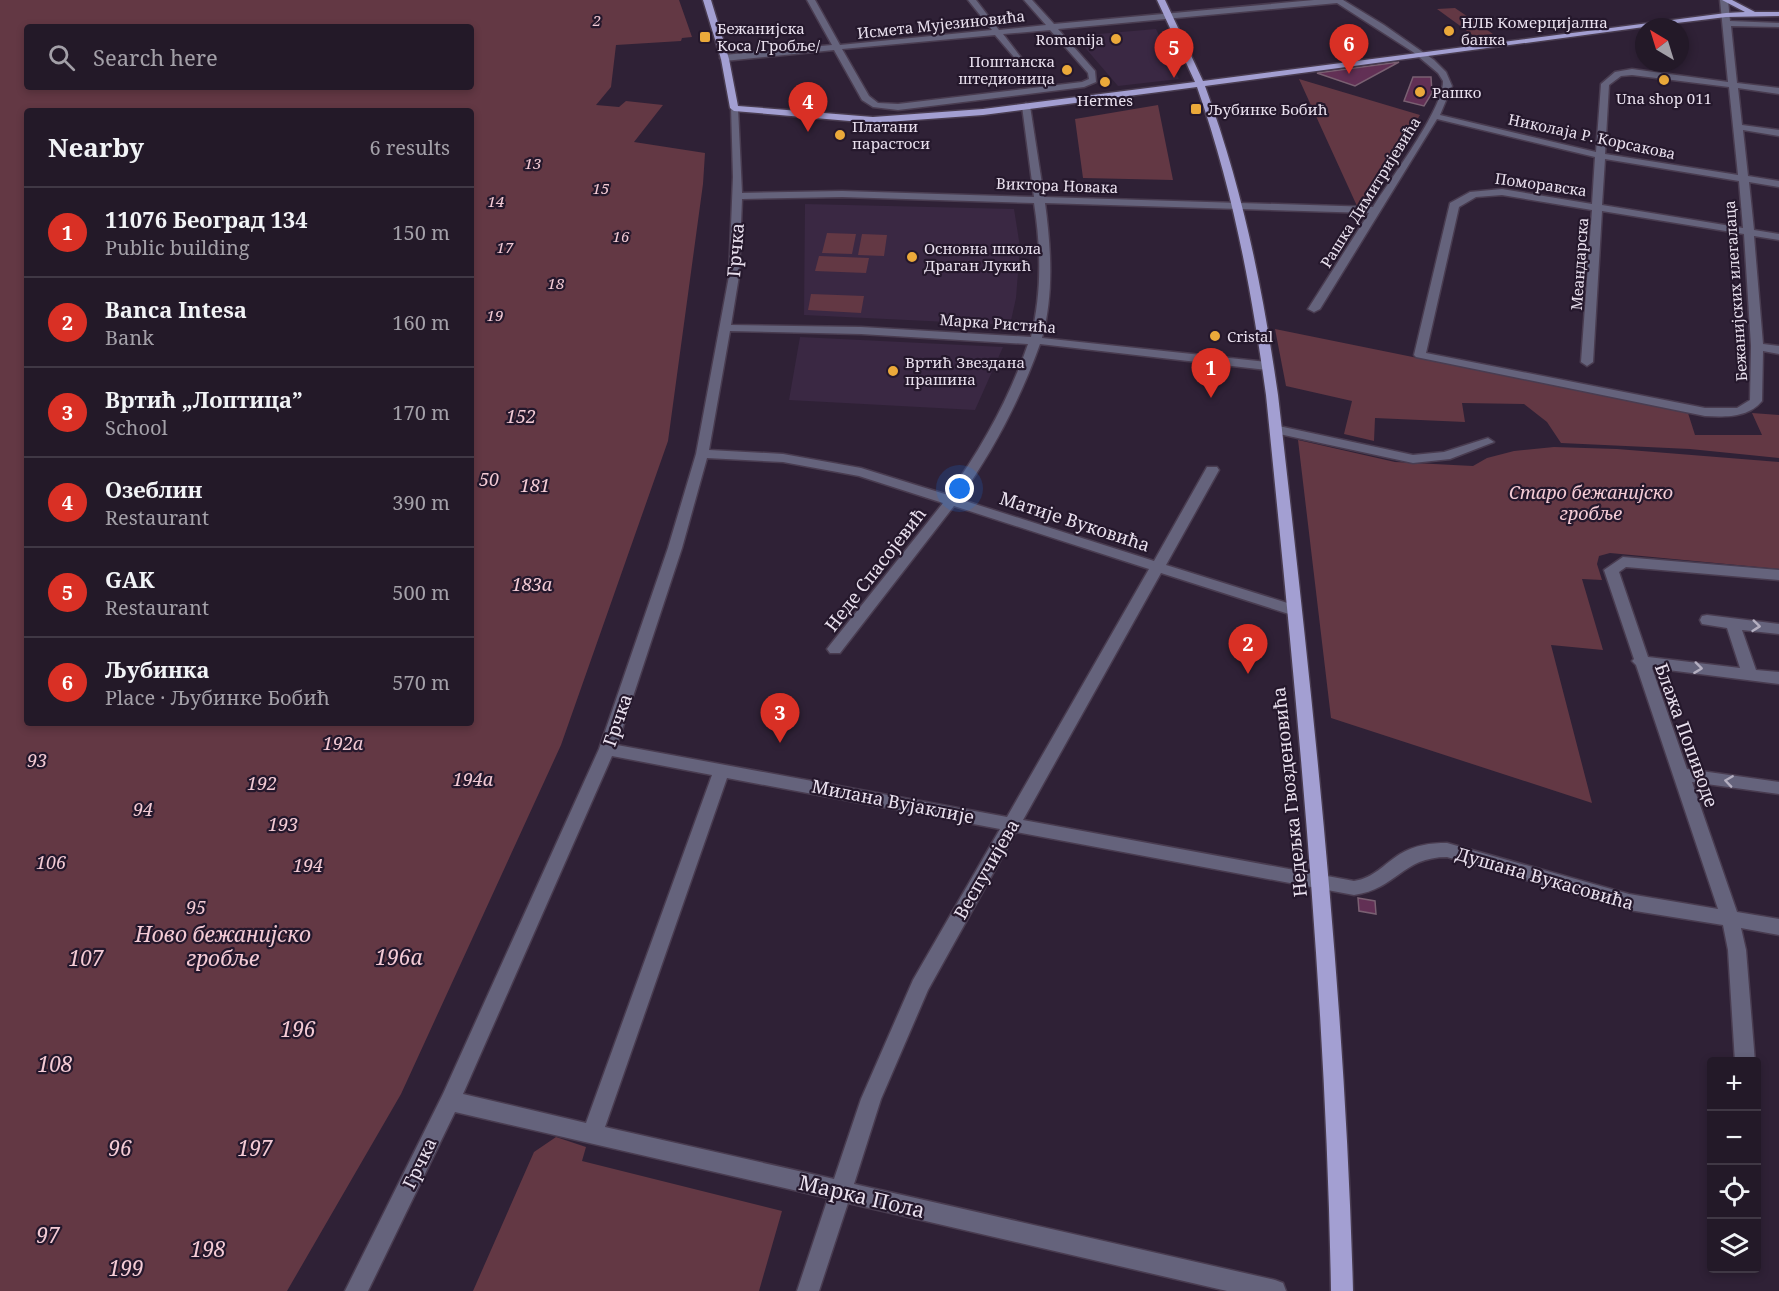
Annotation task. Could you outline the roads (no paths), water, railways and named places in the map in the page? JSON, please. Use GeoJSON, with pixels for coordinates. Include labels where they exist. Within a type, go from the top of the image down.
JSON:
{"type":"FeatureCollection","features":[{"type":"Feature","properties":{"kind":"main road"},"geometry":{"type":"LineString","coordinates":[[707,0],[724,58],[734,108],[831,118],[884,120],[1026,106],[1420,53],[1760,14],[1779,14]]}},
{"type":"Feature","properties":{"kind":"main road","name":"Недељка Гвозденовића"},"geometry":{"type":"LineString","coordinates":[[1161,0],[1199,82],[1238,206],[1268,366],[1320,881],[1336,1114],[1342,1291]]}},
{"type":"Feature","properties":{"kind":"main road"},"geometry":{"type":"LineString","coordinates":[[1725,0],[1760,14]]}},
{"type":"Feature","properties":{"kind":"street"},"geometry":{"type":"LineString","coordinates":[[811,0],[865,98],[881,106],[949,102],[1084,84],[1093,80],[1092,72],[1028,0]]}},
{"type":"Feature","properties":{"kind":"street"},"geometry":{"type":"LineString","coordinates":[[972,0],[1019,60]]}},
{"type":"Feature","properties":{"kind":"street","name":"Исмета Мујезиновића"},"geometry":{"type":"LineString","coordinates":[[724,58],[1339,0]]}},
{"type":"Feature","properties":{"kind":"street","name":"Рашка Димитријевића"},"geometry":{"type":"LineString","coordinates":[[1314,309],[1435,116],[1445,97],[1447,82],[1435,64],[1339,0]]}},
{"type":"Feature","properties":{"kind":"street","name":"Бежанијских илегалаца"},"geometry":{"type":"LineString","coordinates":[[1420,355],[1697,411],[1720,412],[1746,409],[1756,401],[1757,346],[1749,232],[1725,0]]}},
{"type":"Feature","properties":{"kind":"street"},"geometry":{"type":"LineString","coordinates":[[1727,19],[1779,25]]}},
{"type":"Feature","properties":{"kind":"street","name":"Меандарска"},"geometry":{"type":"LineString","coordinates":[[1587,362],[1599,207],[1604,88],[1611,78],[1624,73],[1644,72],[1779,91]]}},
{"type":"Feature","properties":{"kind":"street","name":"Неде Спасојевић"},"geometry":{"type":"LineString","coordinates":[[835,650],[951,501],[983,454],[1010,406],[1035,340],[1045,284],[1045,245],[1026,106]]}},
{"type":"Feature","properties":{"kind":"street","name":"Грчка"},"geometry":{"type":"LineString","coordinates":[[356,1291],[450,1101],[607,749],[675,548],[702,454],[734,276],[738,196],[734,108]]}},
{"type":"Feature","properties":{"kind":"street","name":"Николаја Р. Корсакова"},"geometry":{"type":"LineString","coordinates":[[1435,116],[1602,156],[1779,184]]}},
{"type":"Feature","properties":{"kind":"street"},"geometry":{"type":"LineString","coordinates":[[1738,127],[1779,133]]}},
{"type":"Feature","properties":{"kind":"street","name":"Поморавска"},"geometry":{"type":"LineString","coordinates":[[1420,355],[1454,205],[1465,197],[1486,192],[1599,207],[1779,237]]}},
{"type":"Feature","properties":{"kind":"street","name":"Виктора Новака"},"geometry":{"type":"LineString","coordinates":[[738,196],[842,194],[1376,210]]}},
{"type":"Feature","properties":{"kind":"street","name":"Марка Ристића"},"geometry":{"type":"LineString","coordinates":[[725,328],[889,331],[1035,340],[1268,366]]}},
{"type":"Feature","properties":{"kind":"street"},"geometry":{"type":"LineString","coordinates":[[1757,346],[1779,350]]}},
{"type":"Feature","properties":{"kind":"street"},"geometry":{"type":"LineString","coordinates":[[1274,429],[1413,459],[1445,456],[1488,442]]}},
{"type":"Feature","properties":{"kind":"street","name":"Матије Вуковића"},"geometry":{"type":"LineString","coordinates":[[702,454],[783,458],[840,467],[1292,610]]}},
{"type":"Feature","properties":{"kind":"street","name":"Веспучијева"},"geometry":{"type":"LineString","coordinates":[[808,1291],[871,1099],[920,986],[1212,470]]}},
{"type":"Feature","properties":{"kind":"street","name":"Блажа Попиводе"},"geometry":{"type":"LineString","coordinates":[[1744,1057],[1737,950],[1730,918],[1640,661],[1611,570],[1615,565],[1623,562],[1779,575]]}},
{"type":"Feature","properties":{"kind":"street"},"geometry":{"type":"LineString","coordinates":[[1707,620],[1779,628]]}},
{"type":"Feature","properties":{"kind":"street"},"geometry":{"type":"LineString","coordinates":[[1733,624],[1750,674]]}},
{"type":"Feature","properties":{"kind":"street"},"geometry":{"type":"LineString","coordinates":[[1640,661],[1779,678]]}},
{"type":"Feature","properties":{"kind":"street","name":"Милана Вујаклије"},"geometry":{"type":"LineString","coordinates":[[607,749],[1320,881]]}},
{"type":"Feature","properties":{"kind":"street"},"geometry":{"type":"LineString","coordinates":[[593,1133],[722,769]]}},
{"type":"Feature","properties":{"kind":"street"},"geometry":{"type":"LineString","coordinates":[[1679,774],[1779,788]]}},
{"type":"Feature","properties":{"kind":"street","name":"Душана Вукасовића"},"geometry":{"type":"LineString","coordinates":[[1320,881],[1360,888],[1377,881],[1414,853],[1437,849],[1668,911],[1730,918],[1779,927]]}},
{"type":"Feature","properties":{"kind":"street","name":"Марка Пола"},"geometry":{"type":"LineString","coordinates":[[450,1101],[1275,1291]]}},
{"type":"Feature","properties":{"kind":"place","name":"НЛБ Комерцијална банка"},"geometry":{"type":"Point","coordinates":[1449,31]}},
{"type":"Feature","properties":{"kind":"place","name":"Бежанијска Коса /Гробље/"},"geometry":{"type":"Point","coordinates":[705,37]}},
{"type":"Feature","properties":{"kind":"place","name":"Romanija"},"geometry":{"type":"Point","coordinates":[1116,39]}},
{"type":"Feature","properties":{"kind":"place","name":"Поштанска штедионица"},"geometry":{"type":"Point","coordinates":[1067,70]}},
{"type":"Feature","properties":{"kind":"place","name":"Љубинка"},"geometry":{"type":"Point","coordinates":[1349,74]}},
{"type":"Feature","properties":{"kind":"place","name":"GAK"},"geometry":{"type":"Point","coordinates":[1174,78]}},
{"type":"Feature","properties":{"kind":"place","name":"Una shop 011"},"geometry":{"type":"Point","coordinates":[1664,80]}},
{"type":"Feature","properties":{"kind":"place","name":"Hermes"},"geometry":{"type":"Point","coordinates":[1105,82]}},
{"type":"Feature","properties":{"kind":"place","name":"Рашко"},"geometry":{"type":"Point","coordinates":[1420,92]}},
{"type":"Feature","properties":{"kind":"place","name":"Љубинке Бобић"},"geometry":{"type":"Point","coordinates":[1196,109]}},
{"type":"Feature","properties":{"kind":"place","name":"Озеблин"},"geometry":{"type":"Point","coordinates":[808,132]}},
{"type":"Feature","properties":{"kind":"place","name":"Платани парастоси"},"geometry":{"type":"Point","coordinates":[840,135]}},
{"type":"Feature","properties":{"kind":"place","name":"Основна школа Драган Лукић"},"geometry":{"type":"Point","coordinates":[912,257]}},
{"type":"Feature","properties":{"kind":"place","name":"Cristal"},"geometry":{"type":"Point","coordinates":[1215,336]}},
{"type":"Feature","properties":{"kind":"place","name":"Вртић Звездана прашина"},"geometry":{"type":"Point","coordinates":[893,371]}},
{"type":"Feature","properties":{"kind":"place","name":"11076 Београд 134"},"geometry":{"type":"Point","coordinates":[1211,398]}},
{"type":"Feature","properties":{"kind":"place","name":"Banca Intesa"},"geometry":{"type":"Point","coordinates":[1248,674]}},
{"type":"Feature","properties":{"kind":"place","name":"Вртић „Лоптица”"},"geometry":{"type":"Point","coordinates":[780,743]}},
{"type":"Feature","properties":{"kind":"park label","name":"2"},"geometry":{"type":"Point","coordinates":[597,20]}},
{"type":"Feature","properties":{"kind":"park label","name":"13"},"geometry":{"type":"Point","coordinates":[533,163]}},
{"type":"Feature","properties":{"kind":"park label","name":"15"},"geometry":{"type":"Point","coordinates":[601,188]}},
{"type":"Feature","properties":{"kind":"park label","name":"14"},"geometry":{"type":"Point","coordinates":[496,201]}},
{"type":"Feature","properties":{"kind":"park label","name":"16"},"geometry":{"type":"Point","coordinates":[621,236]}},
{"type":"Feature","properties":{"kind":"park label","name":"17"},"geometry":{"type":"Point","coordinates":[505,247]}},
{"type":"Feature","properties":{"kind":"park label","name":"18"},"geometry":{"type":"Point","coordinates":[556,283]}},
{"type":"Feature","properties":{"kind":"park label","name":"19"},"geometry":{"type":"Point","coordinates":[495,315]}},
{"type":"Feature","properties":{"kind":"park label","name":"152"},"geometry":{"type":"Point","coordinates":[521,416]}},
{"type":"Feature","properties":{"kind":"park label","name":"50"},"geometry":{"type":"Point","coordinates":[489,479]}},
{"type":"Feature","properties":{"kind":"park label","name":"181"},"geometry":{"type":"Point","coordinates":[535,485]}},
{"type":"Feature","properties":{"kind":"park label","name":"Старо бежанијско гробље"},"geometry":{"type":"Point","coordinates":[1591,502]}},
{"type":"Feature","properties":{"kind":"park label","name":"183a"},"geometry":{"type":"Point","coordinates":[532,584]}},
{"type":"Feature","properties":{"kind":"park label","name":"192а"},"geometry":{"type":"Point","coordinates":[343,743]}},
{"type":"Feature","properties":{"kind":"park label","name":"93"},"geometry":{"type":"Point","coordinates":[37,760]}},
{"type":"Feature","properties":{"kind":"park label","name":"194a"},"geometry":{"type":"Point","coordinates":[473,779]}},
{"type":"Feature","properties":{"kind":"park label","name":"192"},"geometry":{"type":"Point","coordinates":[262,783]}},
{"type":"Feature","properties":{"kind":"park label","name":"94"},"geometry":{"type":"Point","coordinates":[143,809]}},
{"type":"Feature","properties":{"kind":"park label","name":"193"},"geometry":{"type":"Point","coordinates":[283,824]}},
{"type":"Feature","properties":{"kind":"park label","name":"106"},"geometry":{"type":"Point","coordinates":[51,862]}},
{"type":"Feature","properties":{"kind":"park label","name":"194"},"geometry":{"type":"Point","coordinates":[308,865]}},
{"type":"Feature","properties":{"kind":"park label","name":"95"},"geometry":{"type":"Point","coordinates":[196,907]}},
{"type":"Feature","properties":{"kind":"park label","name":"Ново бежанијско гробље"},"geometry":{"type":"Point","coordinates":[223,946]}},
{"type":"Feature","properties":{"kind":"park label","name":"196a"},"geometry":{"type":"Point","coordinates":[399,957]}},
{"type":"Feature","properties":{"kind":"park label","name":"107"},"geometry":{"type":"Point","coordinates":[86,958]}},
{"type":"Feature","properties":{"kind":"park label","name":"196"},"geometry":{"type":"Point","coordinates":[298,1029]}},
{"type":"Feature","properties":{"kind":"park label","name":"108"},"geometry":{"type":"Point","coordinates":[55,1064]}},
{"type":"Feature","properties":{"kind":"park label","name":"96"},"geometry":{"type":"Point","coordinates":[120,1148]}},
{"type":"Feature","properties":{"kind":"park label","name":"197"},"geometry":{"type":"Point","coordinates":[255,1148]}},
{"type":"Feature","properties":{"kind":"park label","name":"97"},"geometry":{"type":"Point","coordinates":[48,1235]}},
{"type":"Feature","properties":{"kind":"park label","name":"198"},"geometry":{"type":"Point","coordinates":[208,1249]}},
{"type":"Feature","properties":{"kind":"park label","name":"199"},"geometry":{"type":"Point","coordinates":[126,1268]}}]}
